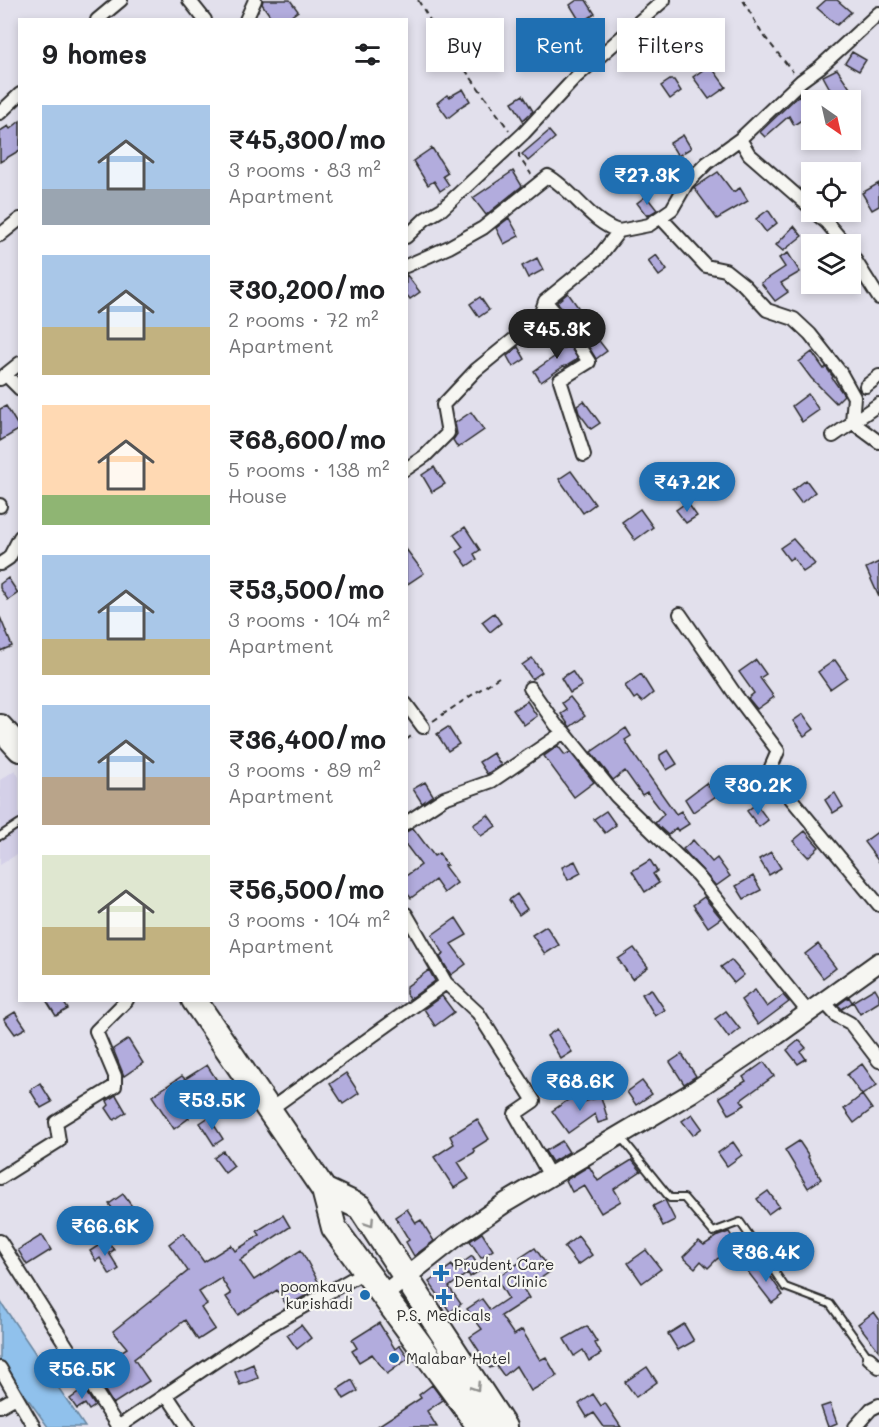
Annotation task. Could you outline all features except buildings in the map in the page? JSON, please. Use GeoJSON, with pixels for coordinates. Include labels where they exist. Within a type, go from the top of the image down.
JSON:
{"type":"FeatureCollection","features":[{"type":"Feature","properties":{"kind":"highway"},"geometry":{"type":"LineString","coordinates":[[0,727],[18,747]]}},
{"type":"Feature","properties":{"kind":"highway"},"geometry":{"type":"LineString","coordinates":[[195,1002],[324,1190],[334,1228],[480,1427]]}},
{"type":"Feature","properties":{"kind":"highway"},"geometry":{"type":"LineString","coordinates":[[324,1190],[360,1207],[504,1427]]}},
{"type":"Feature","properties":{"kind":"street"},"geometry":{"type":"LineString","coordinates":[[100,18],[121,0]]}},
{"type":"Feature","properties":{"kind":"street"},"geometry":{"type":"LineString","coordinates":[[189,0],[203,18]]}},
{"type":"Feature","properties":{"kind":"street"},"geometry":{"type":"LineString","coordinates":[[247,18],[255,0]]}},
{"type":"Feature","properties":{"kind":"street"},"geometry":{"type":"LineString","coordinates":[[408,235],[425,219],[442,209],[516,141],[576,77],[664,0]]}},
{"type":"Feature","properties":{"kind":"street"},"geometry":{"type":"LineString","coordinates":[[408,265],[449,247],[483,228],[548,176],[559,182],[607,228],[619,231],[650,225],[672,209],[687,183],[707,163],[740,139],[801,81],[820,67],[879,13]]}},
{"type":"Feature","properties":{"kind":"street"},"geometry":{"type":"LineString","coordinates":[[0,113],[18,96]]}},
{"type":"Feature","properties":{"kind":"street"},"geometry":{"type":"LineString","coordinates":[[740,139],[749,154],[801,200]]}},
{"type":"Feature","properties":{"kind":"street"},"geometry":{"type":"LineString","coordinates":[[661,218],[706,266],[725,270],[744,285],[767,310],[794,319],[810,334],[840,372],[854,397],[852,422]]}},
{"type":"Feature","properties":{"kind":"street"},"geometry":{"type":"LineString","coordinates":[[0,235],[18,221]]}},
{"type":"Feature","properties":{"kind":"street"},"geometry":{"type":"LineString","coordinates":[[826,222],[836,234]]}},
{"type":"Feature","properties":{"kind":"street"},"geometry":{"type":"LineString","coordinates":[[408,468],[448,433],[443,405],[476,370],[539,319],[545,301],[598,258],[619,231]]}},
{"type":"Feature","properties":{"kind":"street"},"geometry":{"type":"LineString","coordinates":[[861,269],[879,298]]}},
{"type":"Feature","properties":{"kind":"street"},"geometry":{"type":"LineString","coordinates":[[545,301],[564,323],[589,363],[561,380],[584,455]]}},
{"type":"Feature","properties":{"kind":"street"},"geometry":{"type":"LineString","coordinates":[[18,365],[3,377],[18,388]]}},
{"type":"Feature","properties":{"kind":"street"},"geometry":{"type":"LineString","coordinates":[[866,386],[879,376]]}},
{"type":"Feature","properties":{"kind":"street"},"geometry":{"type":"LineString","coordinates":[[833,436],[879,404]]}},
{"type":"Feature","properties":{"kind":"street"},"geometry":{"type":"LineString","coordinates":[[852,422],[879,442]]}},
{"type":"Feature","properties":{"kind":"street"},"geometry":{"type":"LineString","coordinates":[[0,564],[9,558],[18,541]]}},
{"type":"Feature","properties":{"kind":"street"},"geometry":{"type":"LineString","coordinates":[[680,614],[735,694],[778,751],[769,772],[879,905]]}},
{"type":"Feature","properties":{"kind":"street"},"geometry":{"type":"LineString","coordinates":[[530,688],[556,725],[616,796],[697,875],[808,1012]]}},
{"type":"Feature","properties":{"kind":"street"},"geometry":{"type":"LineString","coordinates":[[408,707],[423,728]]}},
{"type":"Feature","properties":{"kind":"street"},"geometry":{"type":"LineString","coordinates":[[408,822],[444,798],[492,781],[564,732]]}},
{"type":"Feature","properties":{"kind":"street"},"geometry":{"type":"LineString","coordinates":[[408,917],[446,983],[478,1013],[534,1101],[515,1114],[550,1176]]}},
{"type":"Feature","properties":{"kind":"street"},"geometry":{"type":"LineString","coordinates":[[383,1295],[455,1238],[497,1209],[691,1093],[879,962]]}},
{"type":"Feature","properties":{"kind":"street"},"geometry":{"type":"LineString","coordinates":[[269,1110],[446,983]]}},
{"type":"Feature","properties":{"kind":"street"},"geometry":{"type":"LineString","coordinates":[[0,1178],[59,1141],[56,1122],[115,1086],[115,1076],[96,1031],[125,1002]]}},
{"type":"Feature","properties":{"kind":"street"},"geometry":{"type":"LineString","coordinates":[[824,1002],[837,1016],[850,1023],[879,1061]]}},
{"type":"Feature","properties":{"kind":"street"},"geometry":{"type":"LineString","coordinates":[[0,1241],[118,1427],[260,1331],[366,1271]]}},
{"type":"Feature","properties":{"kind":"street"},"geometry":{"type":"LineString","coordinates":[[0,1368],[34,1427]]}},
{"type":"Feature","properties":{"kind":"street"},"geometry":{"type":"LineString","coordinates":[[166,1394],[188,1427]]}},
{"type":"Feature","properties":{"kind":"street"},"geometry":{"type":"LineString","coordinates":[[0,1406],[16,1396]]}},
{"type":"Feature","properties":{"kind":"street"},"geometry":{"type":"LineString","coordinates":[[855,1427],[871,1409],[879,1406]]}},
{"type":"Feature","properties":{"kind":"lane"},"geometry":{"type":"LineString","coordinates":[[0,836],[18,824]]}},
{"type":"Feature","properties":{"kind":"lane"},"geometry":{"type":"LineString","coordinates":[[620,1136],[670,1198],[684,1198],[713,1232],[740,1222],[785,1287],[830,1304],[874,1363]]}},
{"type":"Feature","properties":{"kind":"path"},"geometry":{"type":"LineString","coordinates":[[418,0],[434,27],[520,146],[519,157],[537,184]]}},
{"type":"Feature","properties":{"kind":"path"},"geometry":{"type":"LineString","coordinates":[[743,0],[760,32],[801,81]]}},
{"type":"Feature","properties":{"kind":"path"},"geometry":{"type":"LineString","coordinates":[[408,739],[499,677]]}},
{"type":"Feature","properties":{"kind":"shaded area"},"geometry":{"type":"Polygon","coordinates":[[[15,770],[18,775],[18,854],[0,865],[0,780],[15,770]]]}},
{"type":"Feature","properties":{"kind":"water"},"geometry":{"type":"Polygon","coordinates":[[[0,1301],[85,1427],[48,1427],[0,1360],[0,1301]]]}},
{"type":"Feature","properties":{"kind":"place","name":"Prudent Care Dental Clinic"},"geometry":{"type":"Point","coordinates":[441,1273]}},
{"type":"Feature","properties":{"kind":"place","name":"poomkavu kurishadi"},"geometry":{"type":"Point","coordinates":[365,1295]}},
{"type":"Feature","properties":{"kind":"place","name":"P.S. Medicals"},"geometry":{"type":"Point","coordinates":[444,1297]}},
{"type":"Feature","properties":{"kind":"place","name":"Malabar Hotel"},"geometry":{"type":"Point","coordinates":[394,1358]}}]}
